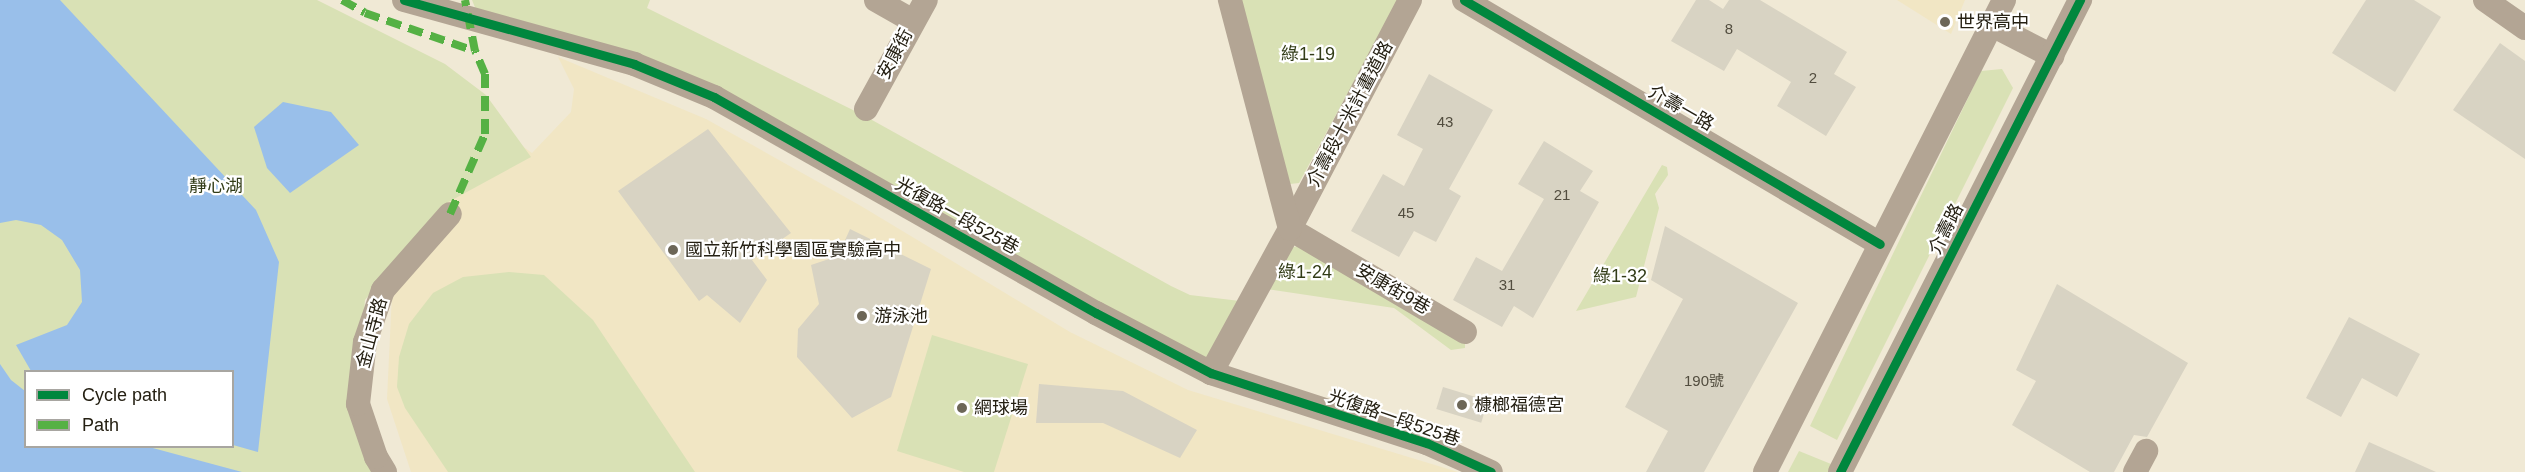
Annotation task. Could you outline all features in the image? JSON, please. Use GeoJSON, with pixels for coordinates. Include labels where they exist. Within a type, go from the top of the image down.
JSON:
{"type":"FeatureCollection","features":[{"type":"Feature","properties":{"kind":"street","name":"光復路一段525巷"},"geometry":{"type":"LineString","coordinates":[[404,0],[634,64],[714,97],[1096,313],[1211,373],[1427,443],[1491,472]]}},
{"type":"Feature","properties":{"kind":"street"},"geometry":{"type":"LineString","coordinates":[[876,0],[913,21]]}},
{"type":"Feature","properties":{"kind":"street","name":"安康街"},"geometry":{"type":"LineString","coordinates":[[866,109],[926,0]]}},
{"type":"Feature","properties":{"kind":"street"},"geometry":{"type":"LineString","coordinates":[[1230,0],[1290,229]]}},
{"type":"Feature","properties":{"kind":"street","name":"介壽段十米計畫道路"},"geometry":{"type":"LineString","coordinates":[[1211,373],[1290,229],[1410,0]]}},
{"type":"Feature","properties":{"kind":"street","name":"介壽一路"},"geometry":{"type":"LineString","coordinates":[[1464,0],[1880,244]]}},
{"type":"Feature","properties":{"kind":"street"},"geometry":{"type":"LineString","coordinates":[[1765,472],[2004,0]]}},
{"type":"Feature","properties":{"kind":"street","name":"介壽路"},"geometry":{"type":"LineString","coordinates":[[1840,472],[2080,0]]}},
{"type":"Feature","properties":{"kind":"street"},"geometry":{"type":"LineString","coordinates":[[2485,0],[2525,28]]}},
{"type":"Feature","properties":{"kind":"street"},"geometry":{"type":"LineString","coordinates":[[1992,25],[2052,56]]}},
{"type":"Feature","properties":{"kind":"street","name":"金山寺路"},"geometry":{"type":"LineString","coordinates":[[385,472],[376,457],[358,404],[365,342],[383,290],[450,214]]}},
{"type":"Feature","properties":{"kind":"street","name":"安康街9巷"},"geometry":{"type":"LineString","coordinates":[[1290,229],[1465,332]]}},
{"type":"Feature","properties":{"kind":"street"},"geometry":{"type":"LineString","coordinates":[[2135,472],[2146,451]]}},
{"type":"Feature","properties":{"kind":"shaded area","name":"世界高中"},"geometry":{"type":"Polygon","coordinates":[[[1897,0],[1965,0],[1951,34],[1897,0]]]}},
{"type":"Feature","properties":{"kind":"shaded area","name":"國立新竹科學園區實驗高中"},"geometry":{"type":"Polygon","coordinates":[[[558,57],[706,119],[861,206],[1070,332],[1188,390],[1458,472],[411,472],[387,399],[392,294],[474,112],[532,153],[571,112],[574,89],[558,57]]]}},
{"type":"Feature","properties":{"kind":"green space","name":"靜心湖"},"geometry":{"type":"Polygon","coordinates":[[[0,0],[317,0],[445,64],[486,95],[531,157],[441,206],[365,300],[355,418],[375,472],[0,472],[0,0]]]}},
{"type":"Feature","properties":{"kind":"green space"},"geometry":{"type":"Polygon","coordinates":[[[472,0],[650,0],[647,8],[863,115],[1171,286],[1190,295],[1240,301],[1210,364],[839,161],[476,10],[472,0]]]}},
{"type":"Feature","properties":{"kind":"green space","name":"綠1-19"},"geometry":{"type":"Polygon","coordinates":[[[1241,0],[1398,0],[1299,183],[1290,184],[1241,0]]]}},
{"type":"Feature","properties":{"kind":"green space"},"geometry":{"type":"Polygon","coordinates":[[[2002,69],[2013,88],[1837,440],[1810,426],[1981,71],[2002,69]]]}},
{"type":"Feature","properties":{"kind":"green space","name":"綠1-32"},"geometry":{"type":"Polygon","coordinates":[[[1662,165],[1667,167],[1668,175],[1655,194],[1659,208],[1636,297],[1576,311],[1662,165]]]}},
{"type":"Feature","properties":{"kind":"green space","name":"綠1-24"},"geometry":{"type":"Polygon","coordinates":[[[1303,244],[1465,343],[1465,348],[1451,350],[1394,308],[1266,289],[1291,248],[1303,244]]]}},
{"type":"Feature","properties":{"kind":"green space"},"geometry":{"type":"Polygon","coordinates":[[[509,272],[544,275],[593,320],[695,472],[448,472],[405,408],[397,387],[399,357],[409,324],[433,293],[463,277],[509,272]]]}},
{"type":"Feature","properties":{"kind":"green space","name":"網球場"},"geometry":{"type":"Polygon","coordinates":[[[932,335],[1028,364],[994,472],[964,472],[897,451],[932,335]]]}},
{"type":"Feature","properties":{"kind":"green space"},"geometry":{"type":"Polygon","coordinates":[[[1799,451],[1831,464],[1828,472],[1788,472],[1799,451]]]}},
{"type":"Feature","properties":{"kind":"water","name":"靜心湖"},"geometry":{"type":"Polygon","coordinates":[[[0,0],[60,0],[256,210],[279,262],[258,452],[234,445],[234,370],[30,370],[16,345],[67,325],[82,302],[80,270],[62,240],[41,225],[16,220],[0,223],[0,0]]]}},
{"type":"Feature","properties":{"kind":"water"},"geometry":{"type":"Polygon","coordinates":[[[283,102],[331,112],[359,145],[290,193],[267,168],[254,127],[283,102]]]}},
{"type":"Feature","properties":{"kind":"water"},"geometry":{"type":"Polygon","coordinates":[[[0,364],[11,380],[24,390],[24,448],[153,448],[242,472],[0,472],[0,364]]]}},
{"type":"Feature","properties":{"kind":"building"},"geometry":{"type":"Polygon","coordinates":[[[1696,0],[1709,0],[1723,9],[1729,0],[1760,0],[1847,52],[1834,74],[1856,87],[1826,136],[1777,106],[1791,82],[1737,49],[1724,71],[1671,41],[1696,0]]]}},
{"type":"Feature","properties":{"kind":"building"},"geometry":{"type":"Polygon","coordinates":[[[2366,0],[2414,0],[2441,17],[2395,92],[2332,53],[2366,0]]]}},
{"type":"Feature","properties":{"kind":"building"},"geometry":{"type":"Polygon","coordinates":[[[2500,43],[2525,61],[2525,159],[2453,110],[2500,43]]]}},
{"type":"Feature","properties":{"kind":"building"},"geometry":{"type":"Polygon","coordinates":[[[1429,74],[1493,110],[1449,189],[1461,196],[1436,242],[1414,231],[1399,257],[1351,231],[1383,174],[1404,186],[1423,149],[1397,135],[1429,74]]]}},
{"type":"Feature","properties":{"kind":"building"},"geometry":{"type":"Polygon","coordinates":[[[708,129],[791,233],[752,260],[767,280],[740,323],[707,295],[699,301],[618,191],[708,129]]]}},
{"type":"Feature","properties":{"kind":"building"},"geometry":{"type":"Polygon","coordinates":[[[1544,141],[1593,171],[1580,191],[1599,202],[1533,318],[1514,306],[1502,327],[1453,300],[1476,257],[1502,271],[1544,199],[1518,184],[1544,141]]]}},
{"type":"Feature","properties":{"kind":"building"},"geometry":{"type":"Polygon","coordinates":[[[1665,226],[1798,303],[1704,472],[1646,472],[1668,431],[1625,407],[1683,299],[1651,280],[1665,226]]]}},
{"type":"Feature","properties":{"kind":"building","name":"游泳池"},"geometry":{"type":"Polygon","coordinates":[[[850,229],[931,269],[891,397],[852,418],[797,357],[798,329],[819,304],[811,265],[838,256],[850,229]]]}},
{"type":"Feature","properties":{"kind":"building"},"geometry":{"type":"Polygon","coordinates":[[[2057,284],[2188,363],[2147,437],[2134,435],[2114,472],[2090,472],[2012,425],[2036,381],[2016,370],[2057,284]]]}},
{"type":"Feature","properties":{"kind":"building"},"geometry":{"type":"Polygon","coordinates":[[[2349,317],[2420,354],[2397,397],[2362,378],[2341,417],[2306,398],[2349,317]]]}},
{"type":"Feature","properties":{"kind":"building"},"geometry":{"type":"Polygon","coordinates":[[[1039,384],[1123,391],[1197,430],[1180,458],[1103,423],[1036,423],[1039,384]]]}},
{"type":"Feature","properties":{"kind":"building","name":"槺榔福德宮"},"geometry":{"type":"Polygon","coordinates":[[[1443,387],[1488,401],[1481,423],[1436,409],[1443,387]]]}},
{"type":"Feature","properties":{"kind":"building"},"geometry":{"type":"Polygon","coordinates":[[[2369,442],[2436,472],[2355,472],[2369,442]]]}},
{"type":"Feature","properties":{"kind":"marked path"},"geometry":{"type":"LineString","coordinates":[[342,0],[365,13],[475,51]]}},
{"type":"Feature","properties":{"kind":"marked path"},"geometry":{"type":"LineString","coordinates":[[450,214],[485,134],[485,74],[475,51],[465,0]]}},
{"type":"Feature","properties":{"kind":"cycle path"},"geometry":{"type":"LineString","coordinates":[[404,0],[634,64],[714,97],[1096,313],[1211,373],[1427,443],[1491,472]]}},
{"type":"Feature","properties":{"kind":"cycle path"},"geometry":{"type":"LineString","coordinates":[[1464,0],[1880,244]]}},
{"type":"Feature","properties":{"kind":"cycle path"},"geometry":{"type":"LineString","coordinates":[[1840,472],[2080,0]]}},
{"type":"Feature","properties":{"kind":"place","name":"世界高中"},"geometry":{"type":"Point","coordinates":[1945,22]}},
{"type":"Feature","properties":{"kind":"place","name":"國立新竹科學園區實驗高中"},"geometry":{"type":"Point","coordinates":[673,250]}},
{"type":"Feature","properties":{"kind":"place","name":"游泳池"},"geometry":{"type":"Point","coordinates":[862,316]}},
{"type":"Feature","properties":{"kind":"place","name":"槺榔福德宮"},"geometry":{"type":"Point","coordinates":[1462,405]}},
{"type":"Feature","properties":{"kind":"place","name":"網球場"},"geometry":{"type":"Point","coordinates":[962,408]}}]}
